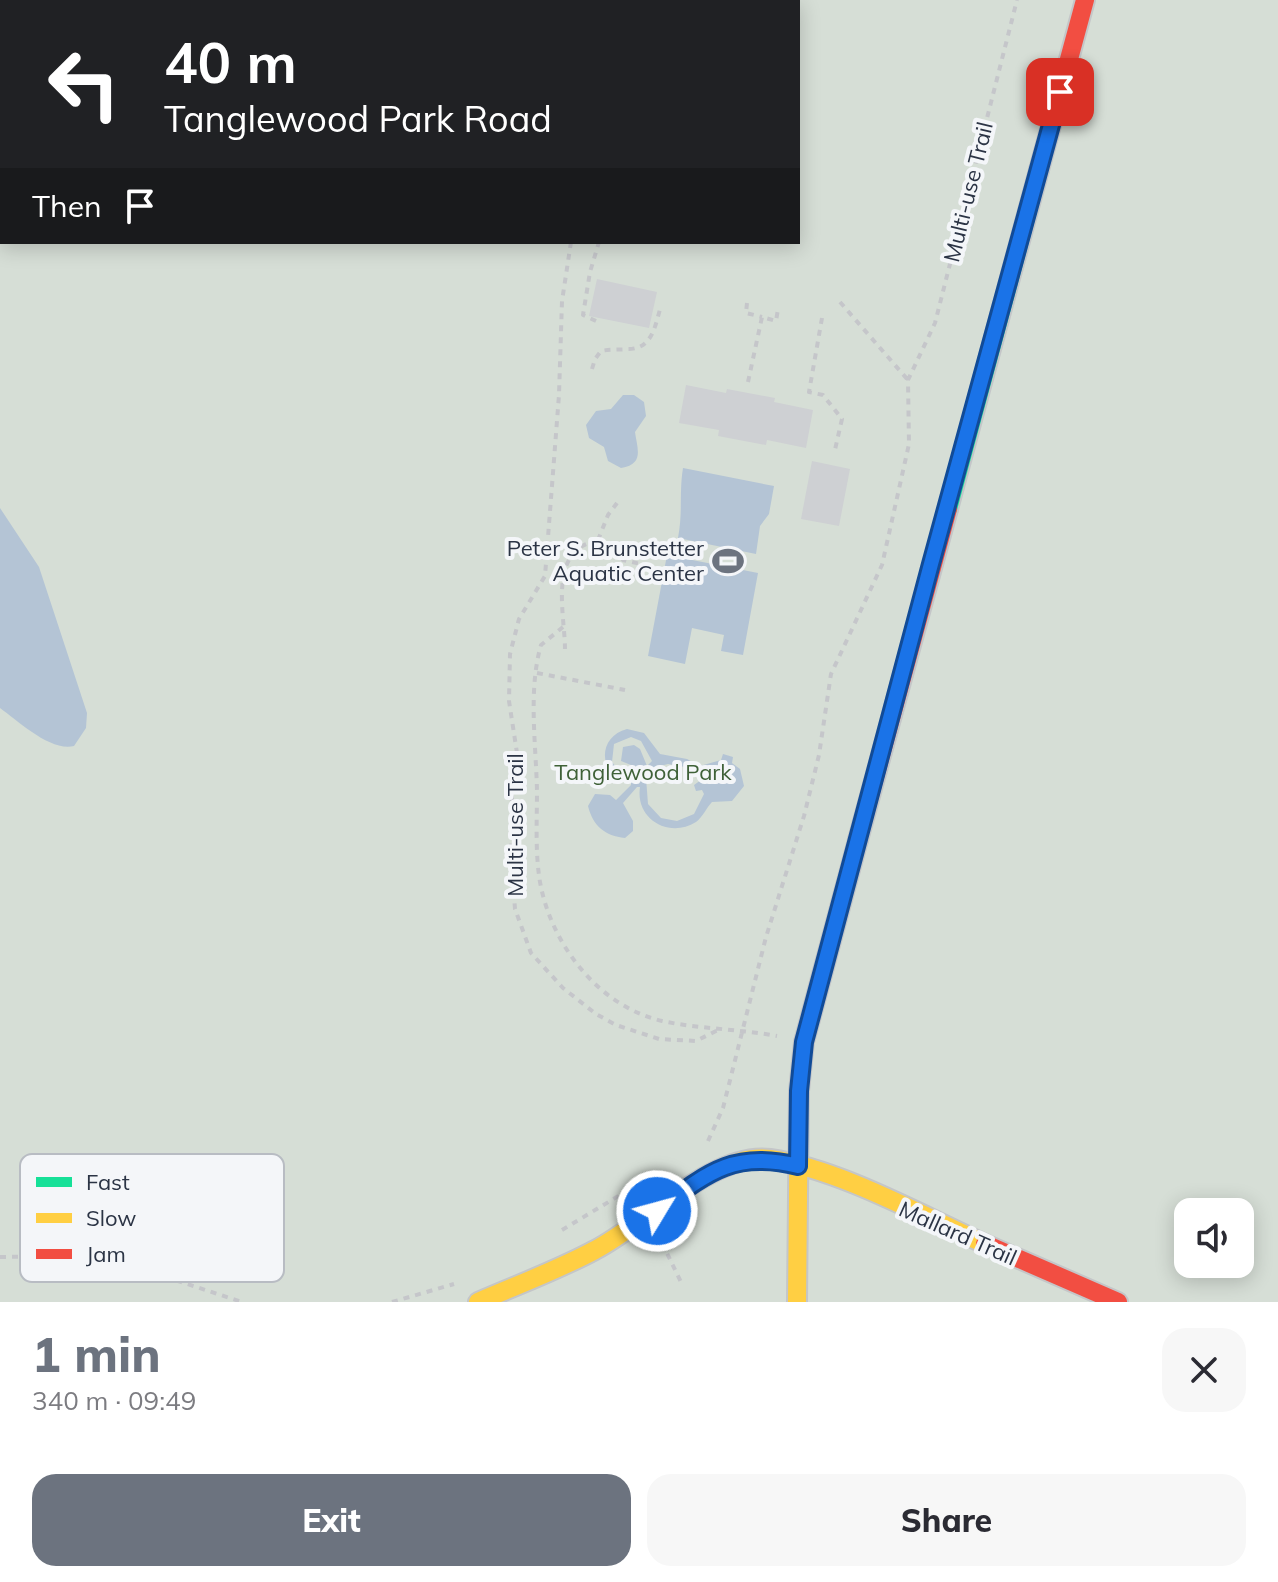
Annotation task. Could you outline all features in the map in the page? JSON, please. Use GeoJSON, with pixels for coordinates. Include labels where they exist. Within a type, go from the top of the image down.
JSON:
{"type":"FeatureCollection","features":[{"type":"Feature","properties":{"kind":"street"},"geometry":{"type":"LineString","coordinates":[[797,1302],[799,1091],[804,1042],[1085,0]]}},
{"type":"Feature","properties":{"kind":"street","name":"Mallard Trail"},"geometry":{"type":"LineString","coordinates":[[478,1302],[596,1250],[689,1187],[744,1160],[769,1159],[827,1174],[1118,1302]]}},
{"type":"Feature","properties":{"kind":"path","name":"Multi-use Trail"},"geometry":{"type":"LineString","coordinates":[[703,1148],[714,1132],[723,1108],[766,937],[810,795],[831,674],[882,565],[909,444],[908,380],[935,323],[1017,0]]}},
{"type":"Feature","properties":{"kind":"path","name":"Multi-use Trail"},"geometry":{"type":"LineString","coordinates":[[571,244],[562,301],[558,408],[545,576],[519,619],[510,654],[509,701],[517,753],[511,840],[515,909],[531,953],[563,988],[596,1014],[616,1025],[659,1039],[680,1042],[696,1041],[720,1029]]}},
{"type":"Feature","properties":{"kind":"path"},"geometry":{"type":"LineString","coordinates":[[596,321],[583,315],[598,244]]}},
{"type":"Feature","properties":{"kind":"path"},"geometry":{"type":"LineString","coordinates":[[840,302],[908,380]]}},
{"type":"Feature","properties":{"kind":"path"},"geometry":{"type":"LineString","coordinates":[[747,303],[746,313],[776,321],[778,309]]}},
{"type":"Feature","properties":{"kind":"path"},"geometry":{"type":"LineString","coordinates":[[592,369],[601,351],[631,350],[645,345],[653,333],[661,306]]}},
{"type":"Feature","properties":{"kind":"path"},"geometry":{"type":"LineString","coordinates":[[748,382],[762,317]]}},
{"type":"Feature","properties":{"kind":"path"},"geometry":{"type":"LineString","coordinates":[[822,318],[809,392],[823,395],[842,419],[834,454]]}},
{"type":"Feature","properties":{"kind":"path"},"geometry":{"type":"LineString","coordinates":[[598,541],[608,515],[617,503]]}},
{"type":"Feature","properties":{"kind":"path"},"geometry":{"type":"LineString","coordinates":[[565,649],[560,608],[568,562],[580,546],[598,541],[608,544],[623,560],[641,564]]}},
{"type":"Feature","properties":{"kind":"path"},"geometry":{"type":"LineString","coordinates":[[563,627],[541,645],[537,673],[537,859],[552,923],[573,960],[590,979],[625,1006],[663,1021],[741,1032]]}},
{"type":"Feature","properties":{"kind":"path"},"geometry":{"type":"LineString","coordinates":[[537,673],[625,690]]}},
{"type":"Feature","properties":{"kind":"path"},"geometry":{"type":"LineString","coordinates":[[657,1211],[663,1249],[681,1282]]}},
{"type":"Feature","properties":{"kind":"path"},"geometry":{"type":"LineString","coordinates":[[0,1257],[20,1257]]}},
{"type":"Feature","properties":{"kind":"path"},"geometry":{"type":"LineString","coordinates":[[181,1282],[242,1302]]}},
{"type":"Feature","properties":{"kind":"green space","name":"Tanglewood Park"},"geometry":{"type":"Polygon","coordinates":[[[800,0],[1278,0],[1278,1302],[0,1302],[0,244],[800,244],[800,0]]]}},
{"type":"Feature","properties":{"kind":"water"},"geometry":{"type":"Polygon","coordinates":[[[623,395],[634,395],[644,402],[646,416],[635,432],[637,459],[621,468],[608,461],[604,447],[589,438],[586,425],[596,411],[611,409],[623,395]]]}},
{"type":"Feature","properties":{"kind":"water"},"geometry":{"type":"Polygon","coordinates":[[[683,468],[774,486],[769,514],[760,526],[756,554],[678,538],[683,468]]]}},
{"type":"Feature","properties":{"kind":"water"},"geometry":{"type":"Polygon","coordinates":[[[0,508],[39,567],[87,713],[86,728],[74,746],[65,747],[45,740],[0,708],[0,508]]]}},
{"type":"Feature","properties":{"kind":"water"},"geometry":{"type":"Polygon","coordinates":[[[667,555],[758,573],[743,655],[721,651],[724,635],[692,628],[685,664],[648,656],[667,555]]]}},
{"type":"Feature","properties":{"kind":"water"},"geometry":{"type":"Polygon","coordinates":[[[627,729],[644,733],[660,754],[687,759],[700,766],[721,760],[723,754],[733,757],[732,763],[740,769],[744,786],[732,801],[712,802],[696,822],[675,828],[665,827],[648,817],[640,798],[640,787],[637,787],[623,803],[633,821],[633,831],[625,838],[611,835],[593,819],[588,806],[595,794],[610,795],[616,800],[631,785],[631,781],[611,774],[605,760],[609,741],[627,729]],[[631,737],[614,744],[612,762],[619,771],[639,776],[641,769],[621,761],[623,747],[634,745],[640,749],[647,766],[652,761],[641,741],[631,737]],[[668,764],[656,767],[659,776],[656,781],[649,776],[646,778],[648,804],[661,818],[677,821],[694,814],[704,794],[702,790],[696,791],[694,785],[701,780],[700,775],[685,767],[668,764]]]}},
{"type":"Feature","properties":{"kind":"building"},"geometry":{"type":"Polygon","coordinates":[[[597,279],[657,292],[649,328],[589,316],[597,279]]]}},
{"type":"Feature","properties":{"kind":"building"},"geometry":{"type":"Polygon","coordinates":[[[686,385],[775,398],[774,402],[813,410],[806,448],[767,440],[766,445],[718,436],[719,430],[679,423],[686,385]]]}},
{"type":"Feature","properties":{"kind":"building"},"geometry":{"type":"Polygon","coordinates":[[[812,461],[850,469],[839,526],[801,519],[812,461]]]}},
{"type":"Feature","properties":{"kind":"traffic: fast"},"geometry":{"type":"LineString","coordinates":[[948,509],[1039,170]]}},
{"type":"Feature","properties":{"kind":"traffic: slow"},"geometry":{"type":"LineString","coordinates":[[797,1302],[799,1091],[804,1042],[858,840]]}},
{"type":"Feature","properties":{"kind":"traffic: slow"},"geometry":{"type":"LineString","coordinates":[[478,1302],[595,1250],[703,1178],[726,1166],[748,1160],[770,1159],[824,1172],[985,1244]]}},
{"type":"Feature","properties":{"kind":"traffic: jam"},"geometry":{"type":"LineString","coordinates":[[1039,170],[1085,0]]}},
{"type":"Feature","properties":{"kind":"traffic: jam"},"geometry":{"type":"LineString","coordinates":[[858,840],[948,509]]}},
{"type":"Feature","properties":{"kind":"traffic: jam"},"geometry":{"type":"LineString","coordinates":[[985,1244],[1118,1302]]}},
{"type":"Feature","properties":{"kind":"place","name":"Peter S. Brunstetter Aquatic Center"},"geometry":{"type":"Point","coordinates":[728,561]}},
{"type":"Feature","properties":{"kind":"route"},"geometry":{"type":"LineString","coordinates":[[657,1211],[689,1187],[744,1160],[769,1159],[798,1166],[799,1091],[804,1042],[1060,92]]}}]}
